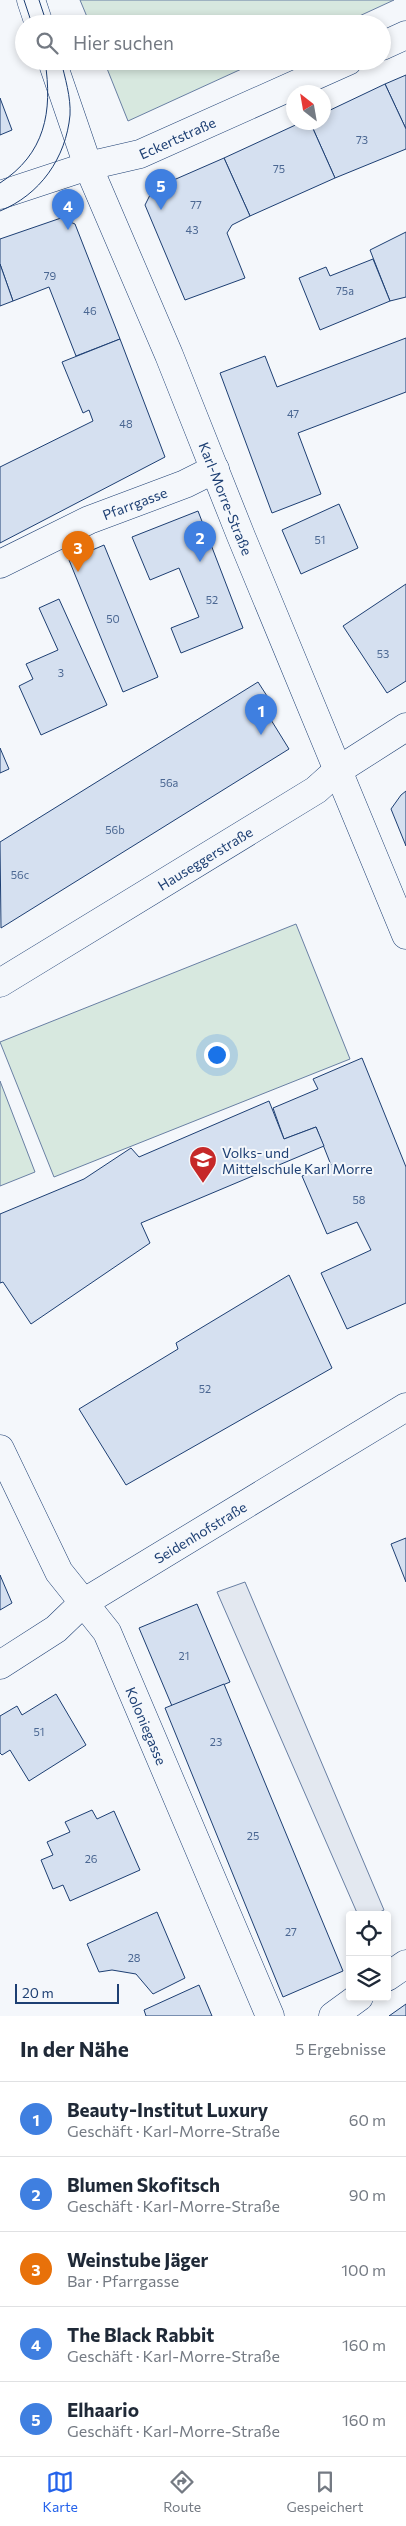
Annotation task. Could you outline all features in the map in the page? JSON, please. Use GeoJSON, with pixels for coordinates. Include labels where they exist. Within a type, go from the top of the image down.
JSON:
{"type":"FeatureCollection","features":[{"type":"Feature","properties":{"kind":"street"},"geometry":{"type":"LineString","coordinates":[[30,0],[36,15]]}},
{"type":"Feature","properties":{"kind":"street"},"geometry":{"type":"LineString","coordinates":[[391,42],[406,35]]}},
{"type":"Feature","properties":{"kind":"street","name":"Karl-Morre-Straße"},"geometry":{"type":"LineString","coordinates":[[55,70],[88,166],[406,935]]}},
{"type":"Feature","properties":{"kind":"street","name":"Eckertstraße"},"geometry":{"type":"LineString","coordinates":[[0,195],[88,166],[140,154],[328,70]]}},
{"type":"Feature","properties":{"kind":"street","name":"Pfarrgasse"},"geometry":{"type":"LineString","coordinates":[[0,564],[89,520],[185,484],[215,470]]}},
{"type":"Feature","properties":{"kind":"street","name":"Hauseggerstraße"},"geometry":{"type":"LineString","coordinates":[[0,983],[316,790],[337,771],[406,727]]}},
{"type":"Feature","properties":{"kind":"street","name":"Seidenhofstraße"},"geometry":{"type":"LineString","coordinates":[[0,1664],[56,1629],[83,1603],[406,1407]]}},
{"type":"Feature","properties":{"kind":"street","name":"Koloniegasse"},"geometry":{"type":"LineString","coordinates":[[0,1449],[59,1572],[108,1632],[270,2016]]}},
{"type":"Feature","properties":{"kind":"street"},"geometry":{"type":"LineString","coordinates":[[391,1974],[406,1964]]}},
{"type":"Feature","properties":{"kind":"street"},"geometry":{"type":"LineString","coordinates":[[334,2016],[354,2001]]}},
{"type":"Feature","properties":{"kind":"shaded area"},"geometry":{"type":"Polygon","coordinates":[[[80,0],[394,0],[362,15],[86,15],[80,0]]]}},
{"type":"Feature","properties":{"kind":"shaded area"},"geometry":{"type":"Polygon","coordinates":[[[108,70],[239,70],[128,121],[108,70]]]}},
{"type":"Feature","properties":{"kind":"shaded area"},"geometry":{"type":"Polygon","coordinates":[[[296,924],[350,1059],[54,1177],[0,1042],[296,924]]]}},
{"type":"Feature","properties":{"kind":"shaded area"},"geometry":{"type":"Polygon","coordinates":[[[0,1081],[35,1172],[0,1186],[0,1081]]]}},
{"type":"Feature","properties":{"kind":"shaded area"},"geometry":{"type":"Polygon","coordinates":[[[245,1582],[384,1910],[356,1911],[217,1592],[245,1582]]]}},
{"type":"Feature","properties":{"kind":"building"},"geometry":{"type":"Polygon","coordinates":[[[406,75],[406,129],[385,84],[406,75]]]}},
{"type":"Feature","properties":{"kind":"building"},"geometry":{"type":"Polygon","coordinates":[[[385,84],[406,129],[406,149],[335,178],[314,130],[331,130],[331,110],[385,84]]]}},
{"type":"Feature","properties":{"kind":"building"},"geometry":{"type":"Polygon","coordinates":[[[0,98],[12,130],[0,135],[0,98]]]}},
{"type":"Feature","properties":{"kind":"building"},"geometry":{"type":"Polygon","coordinates":[[[286,129],[314,130],[335,178],[250,216],[224,158],[286,129]]]}},
{"type":"Feature","properties":{"kind":"building"},"geometry":{"type":"Polygon","coordinates":[[[224,158],[250,216],[232,225],[227,233],[245,278],[185,300],[145,205],[153,189],[224,158]]]}},
{"type":"Feature","properties":{"kind":"building"},"geometry":{"type":"Polygon","coordinates":[[[61,218],[75,224],[120,339],[76,356],[49,287],[13,301],[0,264],[0,239],[61,218]]]}},
{"type":"Feature","properties":{"kind":"building"},"geometry":{"type":"Polygon","coordinates":[[[406,232],[406,297],[390,301],[370,250],[406,232]]]}},
{"type":"Feature","properties":{"kind":"building"},"geometry":{"type":"Polygon","coordinates":[[[373,259],[390,301],[320,330],[299,278],[326,267],[330,276],[373,259]]]}},
{"type":"Feature","properties":{"kind":"building"},"geometry":{"type":"Polygon","coordinates":[[[0,264],[13,301],[0,306],[0,264]]]}},
{"type":"Feature","properties":{"kind":"building"},"geometry":{"type":"Polygon","coordinates":[[[406,338],[406,392],[298,433],[321,494],[272,513],[220,373],[265,356],[277,387],[406,338]]]}},
{"type":"Feature","properties":{"kind":"building"},"geometry":{"type":"Polygon","coordinates":[[[120,339],[165,457],[0,543],[0,467],[93,421],[89,410],[83,413],[62,362],[120,339]]]}},
{"type":"Feature","properties":{"kind":"building"},"geometry":{"type":"Polygon","coordinates":[[[339,504],[358,548],[301,574],[282,530],[339,504]]]}},
{"type":"Feature","properties":{"kind":"building"},"geometry":{"type":"Polygon","coordinates":[[[198,511],[243,628],[181,653],[171,628],[199,617],[179,568],[150,580],[132,537],[198,511]]]}},
{"type":"Feature","properties":{"kind":"building"},"geometry":{"type":"Polygon","coordinates":[[[104,545],[158,677],[123,692],[69,560],[104,545]]]}},
{"type":"Feature","properties":{"kind":"building"},"geometry":{"type":"Polygon","coordinates":[[[406,584],[406,681],[387,693],[343,626],[406,584]]]}},
{"type":"Feature","properties":{"kind":"building"},"geometry":{"type":"Polygon","coordinates":[[[59,599],[107,705],[41,735],[19,686],[33,679],[26,664],[58,650],[39,608],[59,599]]]}},
{"type":"Feature","properties":{"kind":"building"},"geometry":{"type":"Polygon","coordinates":[[[258,682],[276,710],[268,715],[289,749],[1,928],[0,842],[258,682]]]}},
{"type":"Feature","properties":{"kind":"building"},"geometry":{"type":"Polygon","coordinates":[[[0,748],[9,769],[0,773],[0,748]]]}},
{"type":"Feature","properties":{"kind":"building"},"geometry":{"type":"Polygon","coordinates":[[[406,791],[406,846],[391,809],[406,791]]]}},
{"type":"Feature","properties":{"kind":"building"},"geometry":{"type":"Polygon","coordinates":[[[362,1058],[406,1167],[406,1303],[347,1329],[321,1273],[371,1250],[357,1222],[327,1234],[302,1176],[331,1165],[316,1127],[284,1139],[273,1108],[318,1089],[313,1079],[362,1058]]]}},
{"type":"Feature","properties":{"kind":"building"},"geometry":{"type":"Polygon","coordinates":[[[269,1101],[284,1139],[316,1127],[324,1146],[141,1223],[150,1243],[31,1324],[3,1282],[0,1283],[0,1214],[84,1179],[131,1148],[139,1157],[269,1101]]]}},
{"type":"Feature","properties":{"kind":"building"},"geometry":{"type":"Polygon","coordinates":[[[289,1275],[332,1368],[126,1485],[79,1409],[178,1349],[176,1343],[289,1275]]]}},
{"type":"Feature","properties":{"kind":"building"},"geometry":{"type":"Polygon","coordinates":[[[406,1538],[406,1582],[391,1544],[406,1538]]]}},
{"type":"Feature","properties":{"kind":"building"},"geometry":{"type":"Polygon","coordinates":[[[0,1575],[12,1603],[0,1610],[0,1575]]]}},
{"type":"Feature","properties":{"kind":"building"},"geometry":{"type":"Polygon","coordinates":[[[197,1604],[230,1682],[172,1706],[139,1628],[197,1604]]]}},
{"type":"Feature","properties":{"kind":"building"},"geometry":{"type":"Polygon","coordinates":[[[224,1684],[343,1971],[283,1997],[165,1708],[224,1684]]]}},
{"type":"Feature","properties":{"kind":"building"},"geometry":{"type":"Polygon","coordinates":[[[56,1694],[86,1745],[29,1781],[10,1750],[2,1755],[0,1753],[0,1716],[17,1706],[22,1715],[56,1694]]]}},
{"type":"Feature","properties":{"kind":"building"},"geometry":{"type":"Polygon","coordinates":[[[92,1810],[97,1819],[114,1811],[140,1870],[70,1901],[63,1885],[53,1889],[41,1860],[53,1855],[47,1842],[70,1832],[65,1822],[92,1810]]]}},
{"type":"Feature","properties":{"kind":"building"},"geometry":{"type":"Polygon","coordinates":[[[157,1912],[185,1978],[153,1994],[136,1974],[112,1970],[99,1972],[87,1944],[157,1912]]]}},
{"type":"Feature","properties":{"kind":"building"},"geometry":{"type":"Polygon","coordinates":[[[199,1985],[212,2016],[146,2016],[144,2010],[199,1985]]]}},
{"type":"Feature","properties":{"kind":"building"},"geometry":{"type":"Polygon","coordinates":[[[406,2004],[406,2016],[389,2016],[406,2004]]]}},
{"type":"Feature","properties":{"kind":"tram line"},"geometry":{"type":"LineString","coordinates":[[24,0],[29,15]]}},
{"type":"Feature","properties":{"kind":"tram line"},"geometry":{"type":"LineString","coordinates":[[39,0],[44,15]]}},
{"type":"Feature","properties":{"kind":"tram line"},"geometry":{"type":"LineString","coordinates":[[0,183],[15,172],[36,145],[46,114],[48,98],[46,70]]}},
{"type":"Feature","properties":{"kind":"tram line"},"geometry":{"type":"LineString","coordinates":[[0,211],[14,204],[39,185],[57,160],[63,146],[70,115],[70,101],[63,70]]}},
{"type":"Feature","properties":{"kind":"place","name":"Elhaario"},"geometry":{"type":"Point","coordinates":[161,210]}},
{"type":"Feature","properties":{"kind":"place","name":"The Black Rabbit"},"geometry":{"type":"Point","coordinates":[68,230]}},
{"type":"Feature","properties":{"kind":"place","name":"Blumen Skofitsch"},"geometry":{"type":"Point","coordinates":[200,562]}},
{"type":"Feature","properties":{"kind":"place","name":"Weinstube Jäger"},"geometry":{"type":"Point","coordinates":[78,572]}},
{"type":"Feature","properties":{"kind":"place","name":"Beauty-Institut Luxury"},"geometry":{"type":"Point","coordinates":[261,735]}},
{"type":"Feature","properties":{"kind":"place","name":"Volks- und Mittelschule Karl Morre"},"geometry":{"type":"Point","coordinates":[203,1184]}}]}
